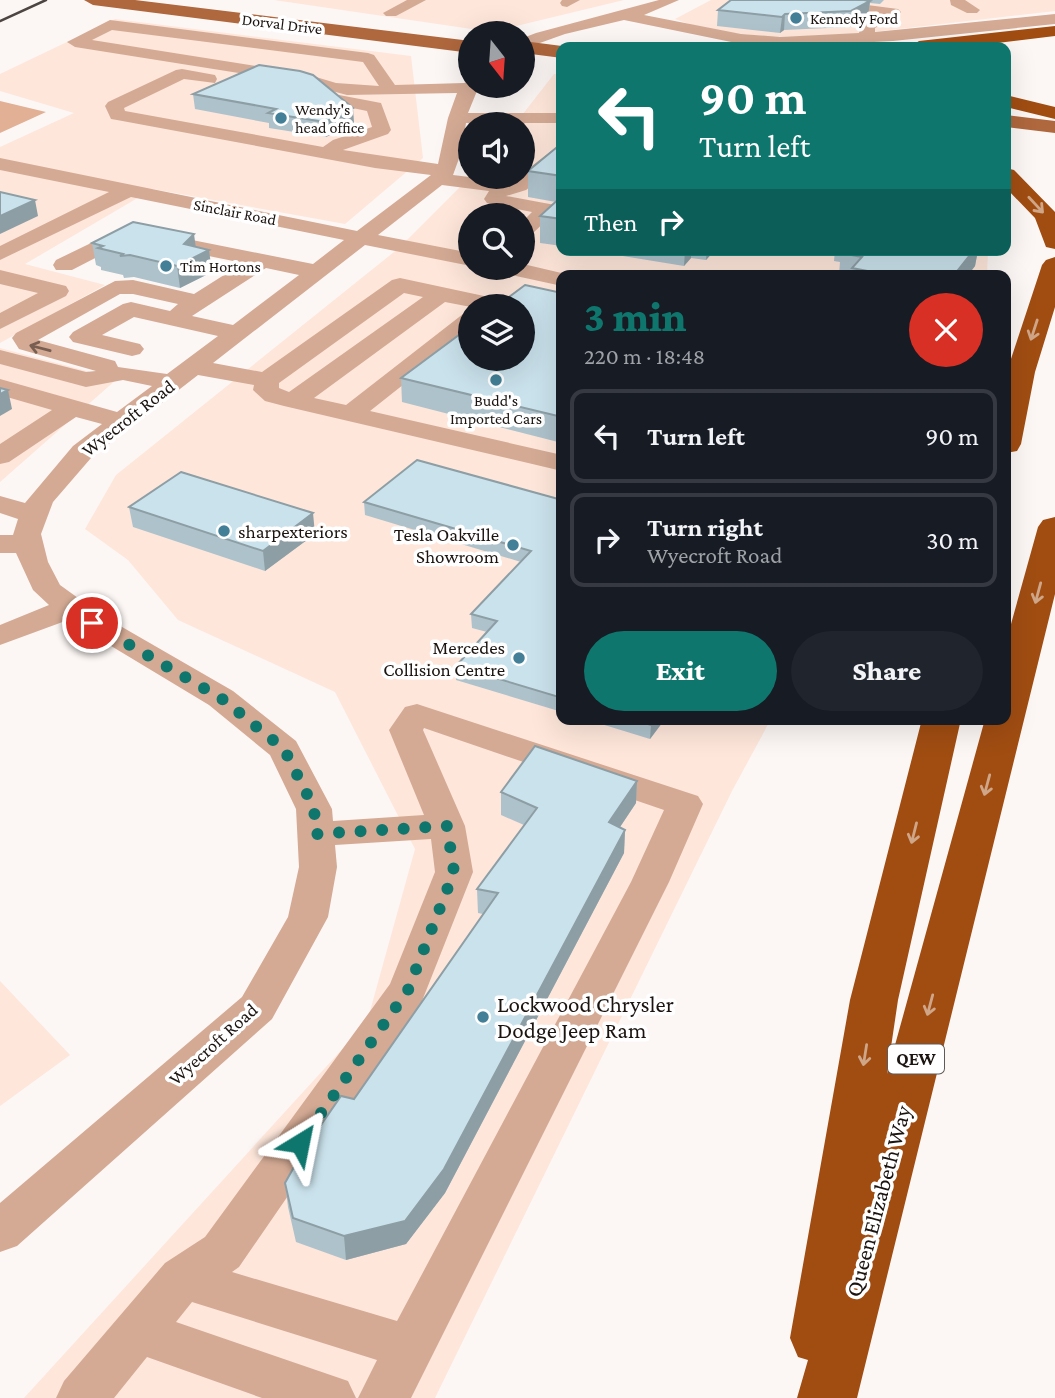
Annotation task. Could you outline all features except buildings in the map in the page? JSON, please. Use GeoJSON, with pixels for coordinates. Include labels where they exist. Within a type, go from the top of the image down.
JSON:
{"type":"FeatureCollection","features":[{"type":"Feature","properties":{"kind":"highway"},"geometry":{"type":"LineString","coordinates":[[950,42],[1055,31]]}},
{"type":"Feature","properties":{"kind":"highway"},"geometry":{"type":"LineString","coordinates":[[1011,50],[1055,50]]}},
{"type":"Feature","properties":{"kind":"highway"},"geometry":{"type":"LineString","coordinates":[[1011,102],[1055,115]]}},
{"type":"Feature","properties":{"kind":"highway"},"geometry":{"type":"LineString","coordinates":[[1011,180],[1046,216],[1055,242]]}},
{"type":"Feature","properties":{"kind":"highway"},"geometry":{"type":"LineString","coordinates":[[1011,420],[1021,372],[1055,265]]}},
{"type":"Feature","properties":{"kind":"highway"},"geometry":{"type":"LineString","coordinates":[[1011,694],[1055,527]]}},
{"type":"Feature","properties":{"kind":"highway"},"geometry":{"type":"LineString","coordinates":[[810,1398],[874,1000],[941,725]]}},
{"type":"Feature","properties":{"kind":"highway","name":"Queen Elizabeth Way"},"geometry":{"type":"LineString","coordinates":[[827,1398],[1002,725]]}},
{"type":"Feature","properties":{"kind":"main road","name":"Dorval Drive"},"geometry":{"type":"LineString","coordinates":[[93,0],[458,45]]}},
{"type":"Feature","properties":{"kind":"main road","name":"Dorval Drive"},"geometry":{"type":"LineString","coordinates":[[149,0],[458,38]]}},
{"type":"Feature","properties":{"kind":"main road"},"geometry":{"type":"LineString","coordinates":[[536,48],[556,51]]}},
{"type":"Feature","properties":{"kind":"main road"},"geometry":{"type":"LineString","coordinates":[[536,56],[556,58]]}},
{"type":"Feature","properties":{"kind":"main road"},"geometry":{"type":"LineString","coordinates":[[1011,112],[1055,115]]}},
{"type":"Feature","properties":{"kind":"main road"},"geometry":{"type":"LineString","coordinates":[[1011,122],[1055,127]]}},
{"type":"Feature","properties":{"kind":"street"},"geometry":{"type":"LineString","coordinates":[[391,13],[419,0]]}},
{"type":"Feature","properties":{"kind":"street"},"geometry":{"type":"LineString","coordinates":[[536,39],[546,34],[626,16],[672,0]]}},
{"type":"Feature","properties":{"kind":"street"},"geometry":{"type":"LineString","coordinates":[[791,0],[902,8]]}},
{"type":"Feature","properties":{"kind":"street"},"geometry":{"type":"LineString","coordinates":[[958,0],[956,2],[978,9],[942,13],[973,28]]}},
{"type":"Feature","properties":{"kind":"street"},"geometry":{"type":"LineString","coordinates":[[792,32],[867,33],[902,8]]}},
{"type":"Feature","properties":{"kind":"street"},"geometry":{"type":"LineString","coordinates":[[626,16],[741,39],[780,42],[867,33],[973,28],[1055,19]]}},
{"type":"Feature","properties":{"kind":"street"},"geometry":{"type":"LineString","coordinates":[[390,90],[368,58],[110,25],[75,42],[306,79],[319,85],[369,92],[458,87]]}},
{"type":"Feature","properties":{"kind":"street"},"geometry":{"type":"LineString","coordinates":[[375,162],[387,143],[375,107],[182,74],[114,106],[117,115],[158,115],[333,148],[375,162],[458,179]]}},
{"type":"Feature","properties":{"kind":"street"},"geometry":{"type":"LineString","coordinates":[[188,96],[219,80]]}},
{"type":"Feature","properties":{"kind":"street"},"geometry":{"type":"LineString","coordinates":[[535,120],[556,118]]}},
{"type":"Feature","properties":{"kind":"street"},"geometry":{"type":"LineString","coordinates":[[333,148],[382,130]]}},
{"type":"Feature","properties":{"kind":"street"},"geometry":{"type":"LineString","coordinates":[[442,175],[458,136]]}},
{"type":"Feature","properties":{"kind":"street"},"geometry":{"type":"LineString","coordinates":[[535,137],[556,141],[535,167]]}},
{"type":"Feature","properties":{"kind":"street","name":"Sinclair Road"},"geometry":{"type":"LineString","coordinates":[[0,164],[458,257]]}},
{"type":"Feature","properties":{"kind":"street","name":"Wyecroft Road"},"geometry":{"type":"LineString","coordinates":[[0,1232],[257,1008],[308,917],[318,867],[314,808],[284,749],[221,698],[92,623],[48,590],[21,534],[40,500],[82,452],[365,238],[442,175]]}},
{"type":"Feature","properties":{"kind":"street"},"geometry":{"type":"LineString","coordinates":[[501,189],[494,199],[516,203]]}},
{"type":"Feature","properties":{"kind":"street"},"geometry":{"type":"LineString","coordinates":[[0,254],[129,190]]}},
{"type":"Feature","properties":{"kind":"street"},"geometry":{"type":"LineString","coordinates":[[535,207],[548,209],[535,221]]}},
{"type":"Feature","properties":{"kind":"street"},"geometry":{"type":"LineString","coordinates":[[64,265],[127,233],[319,272]]}},
{"type":"Feature","properties":{"kind":"street"},"geometry":{"type":"LineString","coordinates":[[96,373],[172,318],[263,260]]}},
{"type":"Feature","properties":{"kind":"street"},"geometry":{"type":"LineString","coordinates":[[535,273],[556,278]]}},
{"type":"Feature","properties":{"kind":"street"},"geometry":{"type":"LineString","coordinates":[[0,322],[58,291],[4,281]]}},
{"type":"Feature","properties":{"kind":"street"},"geometry":{"type":"LineString","coordinates":[[0,357],[96,373],[267,380],[400,285],[458,297]]}},
{"type":"Feature","properties":{"kind":"street"},"geometry":{"type":"LineString","coordinates":[[96,373],[27,344],[24,338],[115,288],[133,287],[197,302]]}},
{"type":"Feature","properties":{"kind":"street"},"geometry":{"type":"LineString","coordinates":[[293,401],[441,294]]}},
{"type":"Feature","properties":{"kind":"street"},"geometry":{"type":"LineString","coordinates":[[132,349],[81,337],[131,309],[237,333]]}},
{"type":"Feature","properties":{"kind":"street"},"geometry":{"type":"LineString","coordinates":[[350,414],[458,329]]}},
{"type":"Feature","properties":{"kind":"street"},"geometry":{"type":"LineString","coordinates":[[267,380],[266,390],[274,396],[556,462]]}},
{"type":"Feature","properties":{"kind":"street"},"geometry":{"type":"LineString","coordinates":[[0,387],[123,422]]}},
{"type":"Feature","properties":{"kind":"street"},"geometry":{"type":"LineString","coordinates":[[0,456],[72,408]]}},
{"type":"Feature","properties":{"kind":"street"},"geometry":{"type":"LineString","coordinates":[[0,504],[21,534]]}},
{"type":"Feature","properties":{"kind":"street"},"geometry":{"type":"LineString","coordinates":[[0,636],[72,607]]}},
{"type":"Feature","properties":{"kind":"street"},"geometry":{"type":"LineString","coordinates":[[82,1398],[182,1278],[222,1252],[408,990],[454,872],[447,826],[406,730],[417,714],[685,804],[650,882],[384,1398]]}},
{"type":"Feature","properties":{"kind":"street"},"geometry":{"type":"LineString","coordinates":[[316,834],[447,826]]}},
{"type":"Feature","properties":{"kind":"street"},"geometry":{"type":"LineString","coordinates":[[182,1278],[410,1348]]}},
{"type":"Feature","properties":{"kind":"street"},"geometry":{"type":"LineString","coordinates":[[137,1331],[330,1398]]}},
{"type":"Feature","properties":{"kind":"shaded area"},"geometry":{"type":"Polygon","coordinates":[[[274,0],[624,0],[536,21],[458,21],[458,27],[274,0]]]}},
{"type":"Feature","properties":{"kind":"shaded area"},"geometry":{"type":"Polygon","coordinates":[[[711,0],[1055,0],[1055,11],[846,35],[772,37],[705,30],[675,19],[711,0]]]}},
{"type":"Feature","properties":{"kind":"shaded area"},"geometry":{"type":"Polygon","coordinates":[[[115,19],[411,56],[423,158],[345,224],[153,189],[25,264],[105,285],[0,343],[0,147],[74,113],[0,91],[0,74],[115,19]]]}},
{"type":"Feature","properties":{"kind":"shaded area"},"geometry":{"type":"Polygon","coordinates":[[[554,74],[556,256],[988,256],[987,270],[556,270],[556,725],[768,725],[732,791],[435,1398],[24,1398],[367,1022],[415,849],[335,692],[178,620],[128,560],[85,529],[116,475],[399,248],[458,189],[535,189],[535,112],[524,112],[554,74]]]}},
{"type":"Feature","properties":{"kind":"shaded area"},"geometry":{"type":"Polygon","coordinates":[[[0,101],[46,112],[0,133],[0,101]]]}},
{"type":"Feature","properties":{"kind":"shaded area"},"geometry":{"type":"Polygon","coordinates":[[[0,348],[117,379],[0,482],[0,348]]]}},
{"type":"Feature","properties":{"kind":"shaded area"},"geometry":{"type":"Polygon","coordinates":[[[0,981],[70,1055],[0,1106],[0,981]]]}},
{"type":"Feature","properties":{"kind":"railway"},"geometry":{"type":"LineString","coordinates":[[0,21],[46,0]]}},
{"type":"Feature","properties":{"kind":"place","name":"Kennedy Ford"},"geometry":{"type":"Point","coordinates":[796,18]}},
{"type":"Feature","properties":{"kind":"place","name":"Wendy's head office"},"geometry":{"type":"Point","coordinates":[281,118]}},
{"type":"Feature","properties":{"kind":"place","name":"Tim Hortons"},"geometry":{"type":"Point","coordinates":[166,266]}},
{"type":"Feature","properties":{"kind":"place","name":"Budd's Imported Cars"},"geometry":{"type":"Point","coordinates":[496,380]}},
{"type":"Feature","properties":{"kind":"place","name":"sharpexteriors"},"geometry":{"type":"Point","coordinates":[224,531]}},
{"type":"Feature","properties":{"kind":"place","name":"Tesla Oakville Showroom"},"geometry":{"type":"Point","coordinates":[513,545]}},
{"type":"Feature","properties":{"kind":"place","name":"Mercedes Collision Centre"},"geometry":{"type":"Point","coordinates":[519,658]}},
{"type":"Feature","properties":{"kind":"place","name":"Lockwood Chrysler Dodge Jeep Ram"},"geometry":{"type":"Point","coordinates":[483,1017]}},
{"type":"Feature","properties":{"kind":"route"},"geometry":{"type":"LineString","coordinates":[[92,623],[221,698],[284,749],[314,808],[316,834],[447,826],[454,872],[408,990],[300,1143]]}}]}
